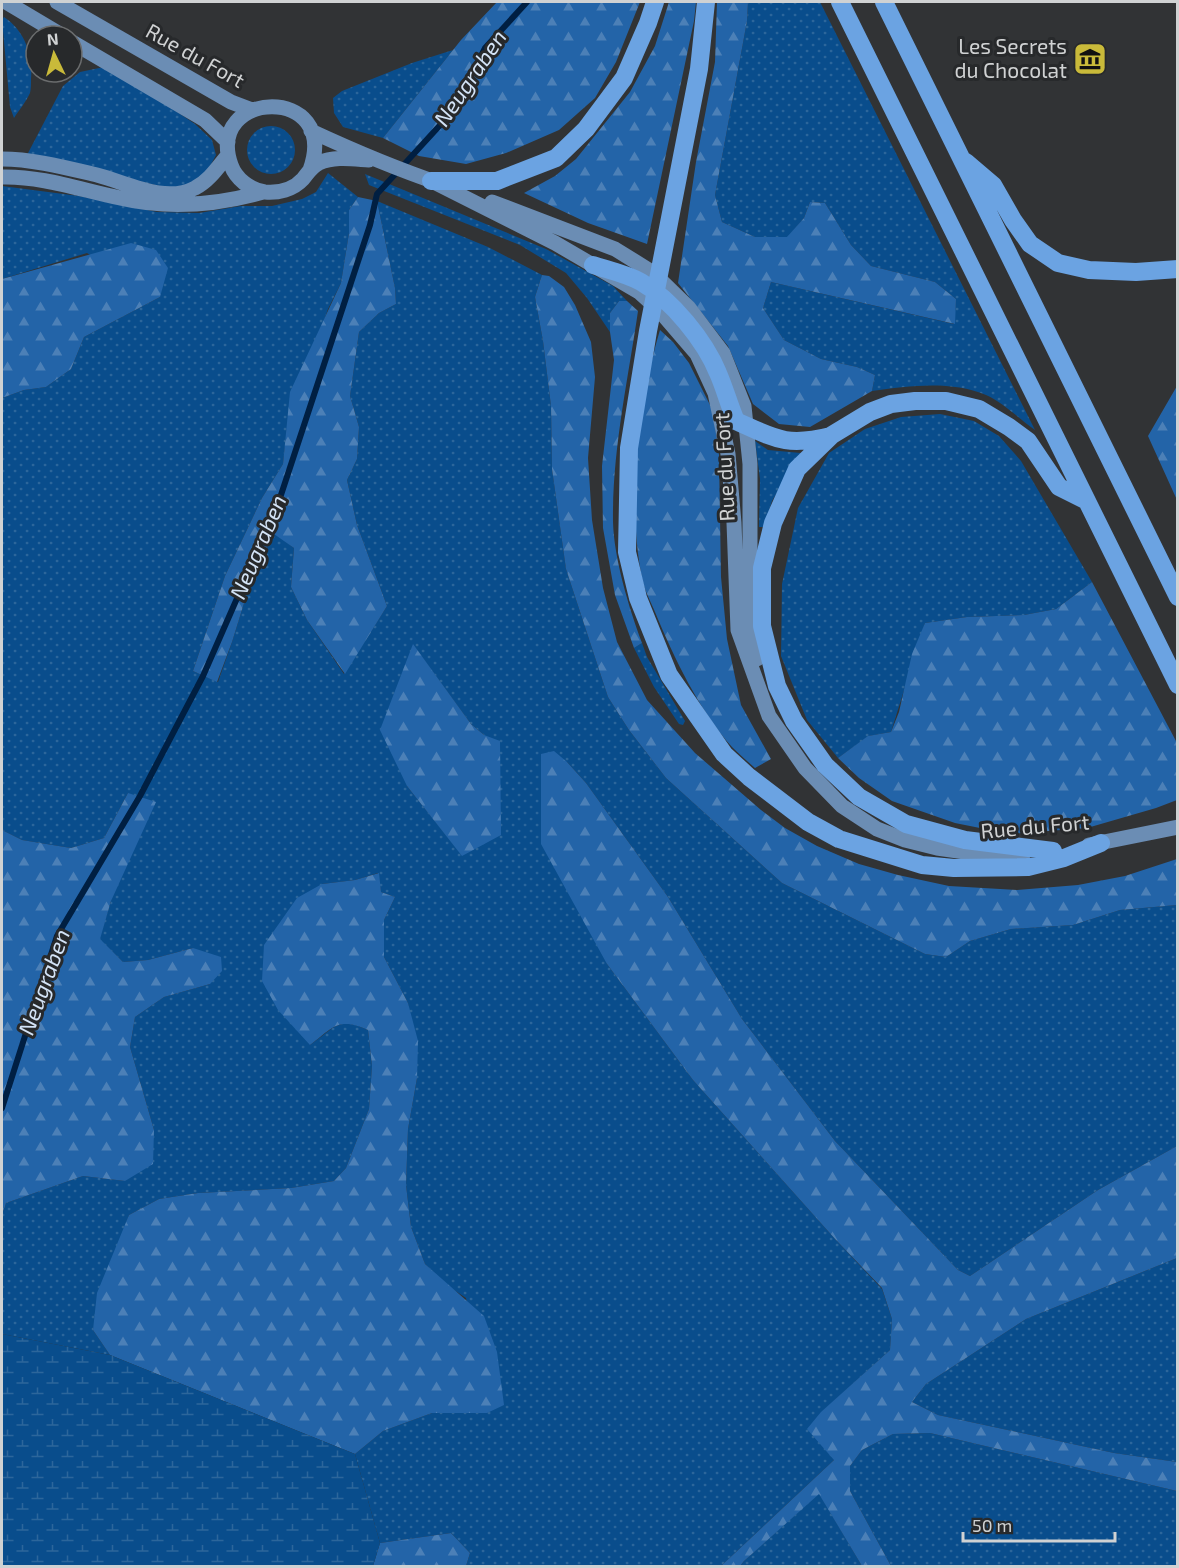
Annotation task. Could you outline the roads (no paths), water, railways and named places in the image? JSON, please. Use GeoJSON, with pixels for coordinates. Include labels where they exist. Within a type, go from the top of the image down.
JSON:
{"type":"FeatureCollection","features":[{"type":"Feature","properties":{"kind":"highway"},"geometry":{"type":"LineString","coordinates":[[429,180],[497,181],[555,158],[586,129],[624,78],[655,2]]}},
{"type":"Feature","properties":{"kind":"highway"},"geometry":{"type":"LineString","coordinates":[[706,2],[699,69],[662,254],[629,448],[627,552],[638,598],[669,675],[724,754],[749,777],[808,822],[839,839],[922,865],[954,868],[1028,867],[1064,858],[1101,843]]}},
{"type":"Feature","properties":{"kind":"highway"},"geometry":{"type":"LineString","coordinates":[[840,2],[1178,686]]}},
{"type":"Feature","properties":{"kind":"highway"},"geometry":{"type":"LineString","coordinates":[[884,2],[1178,597]]}},
{"type":"Feature","properties":{"kind":"highway"},"geometry":{"type":"LineString","coordinates":[[960,157],[993,185],[1030,244],[1058,263],[1089,270],[1136,272],[1178,269]]}},
{"type":"Feature","properties":{"kind":"highway"},"geometry":{"type":"LineString","coordinates":[[593,265],[641,282],[662,298],[686,322],[706,349],[718,371],[736,421],[776,439],[806,442],[832,435]]}},
{"type":"Feature","properties":{"kind":"highway"},"geometry":{"type":"LineString","coordinates":[[1053,851],[965,840],[906,825],[859,797],[825,765],[794,722],[777,686],[762,626],[762,568],[773,523],[797,469],[832,435],[870,412],[891,404],[946,401],[979,409],[1028,441],[1059,487],[1085,500]]}},
{"type":"Feature","properties":{"kind":"main road"},"geometry":{"type":"LineString","coordinates":[[6,2],[43,24]]}},
{"type":"Feature","properties":{"kind":"main road","name":"Rue du Fort"},"geometry":{"type":"LineString","coordinates":[[57,2],[231,102],[252,110]]}},
{"type":"Feature","properties":{"kind":"main road"},"geometry":{"type":"LineString","coordinates":[[84,49],[205,120],[228,149],[232,168],[240,179],[250,188],[263,192]]}},
{"type":"Feature","properties":{"kind":"main road","name":"Rue du Fort"},"geometry":{"type":"LineString","coordinates":[[2,159],[54,166],[152,192],[175,194],[203,183],[228,149],[232,129],[241,118],[252,110],[266,106],[286,108],[303,119],[311,131],[375,160],[615,249],[652,272],[689,308],[723,353],[744,406],[750,464],[750,629],[769,716]]}},
{"type":"Feature","properties":{"kind":"main road"},"geometry":{"type":"LineString","coordinates":[[310,170],[315,150],[311,131]]}},
{"type":"Feature","properties":{"kind":"main road","name":"Rue du Fort"},"geometry":{"type":"LineString","coordinates":[[2,177],[41,180],[119,198],[165,205],[277,192],[290,189],[317,164],[349,158],[375,160]]}},
{"type":"Feature","properties":{"kind":"main road","name":"Rue du Fort"},"geometry":{"type":"LineString","coordinates":[[429,180],[555,243],[639,292],[660,311],[697,354],[715,393],[726,442],[733,503],[738,630],[769,716],[805,768],[842,806],[877,829],[904,840],[937,849],[986,855],[1053,851],[1178,827]]}},
{"type":"Feature","properties":{"kind":"waterway","name":"Neugraben"},"geometry":{"type":"LineString","coordinates":[[2,1108],[57,936],[140,796],[203,676],[277,507],[370,225],[377,194],[453,111],[485,48],[527,2]]}},
{"type":"Feature","properties":{"kind":"place","name":"Les Secrets du Chocolat"},"geometry":{"type":"Point","coordinates":[1090,59]}}]}
